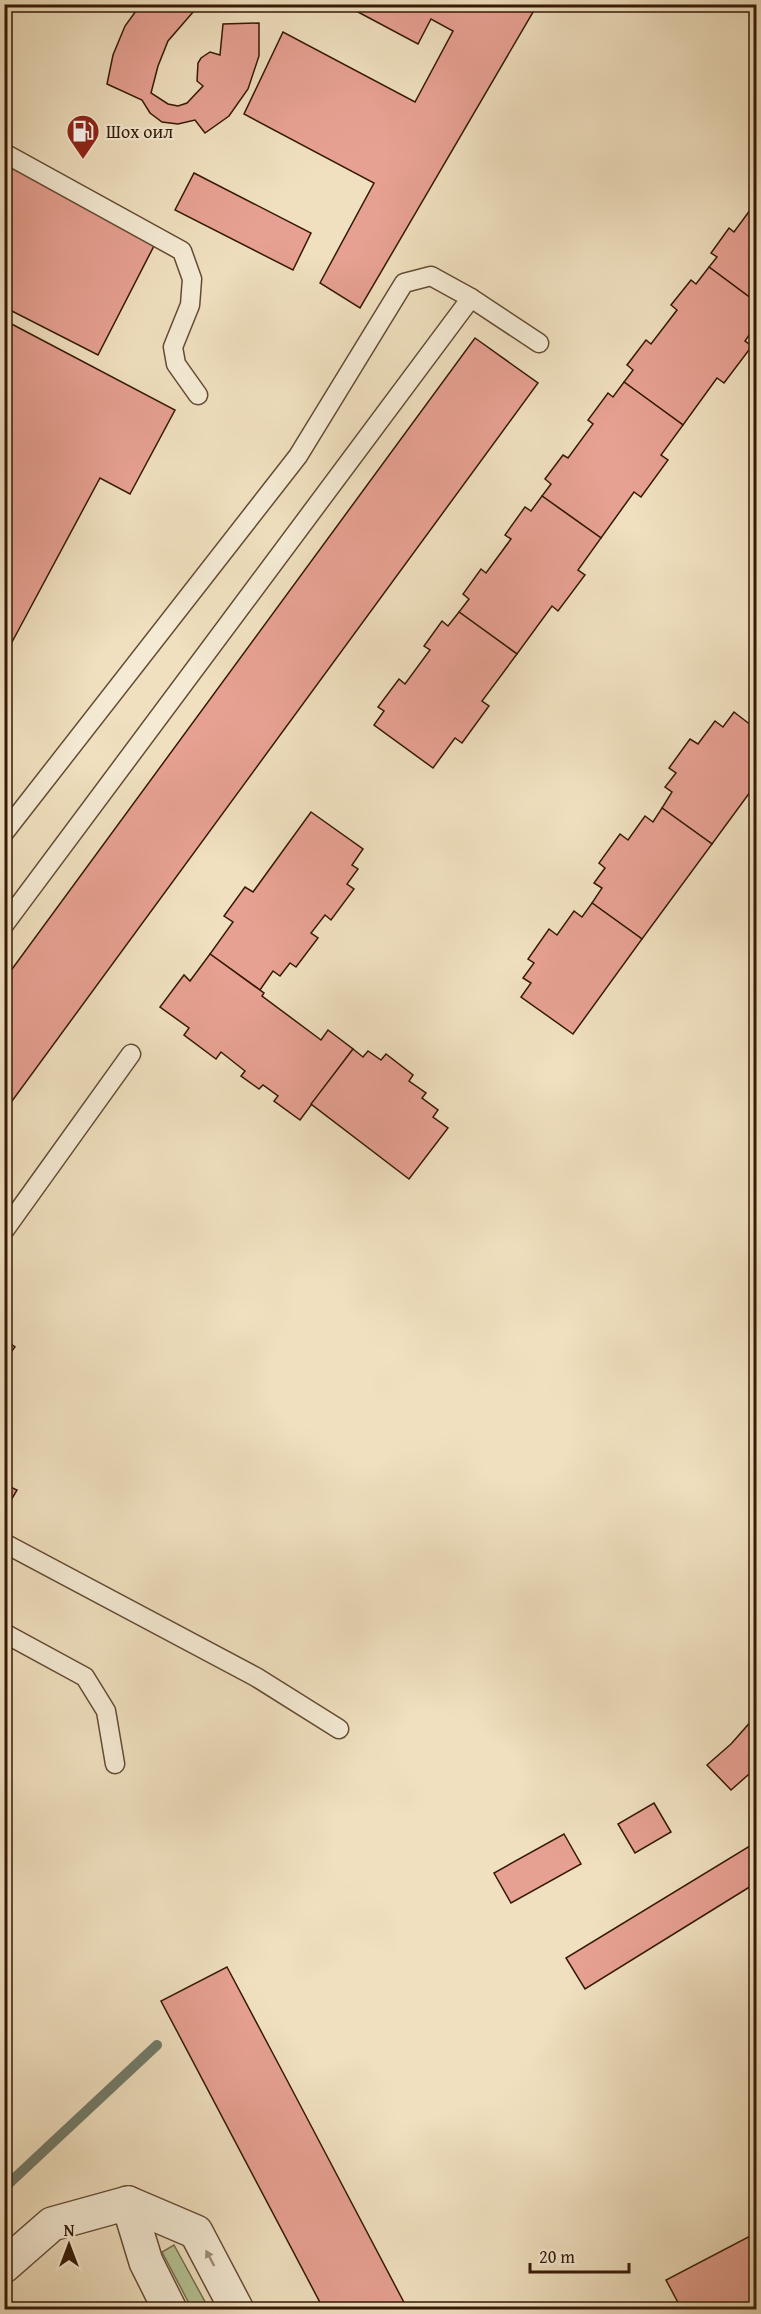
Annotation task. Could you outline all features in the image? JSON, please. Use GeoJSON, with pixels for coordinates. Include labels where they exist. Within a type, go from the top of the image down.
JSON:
{"type":"FeatureCollection","features":[{"type":"Feature","properties":{"kind":"street"},"geometry":{"type":"LineString","coordinates":[[4,2266],[52,2224],[128,2203],[196,2232],[237,2310]]}},
{"type":"Feature","properties":{"kind":"street"},"geometry":{"type":"LineString","coordinates":[[128,2203],[146,2262],[170,2310]]}},
{"type":"Feature","properties":{"kind":"lane"},"geometry":{"type":"LineString","coordinates":[[4,153],[182,251],[192,279],[190,305],[173,347],[176,364],[198,396]]}},
{"type":"Feature","properties":{"kind":"lane"},"geometry":{"type":"LineString","coordinates":[[4,833],[298,456],[404,283],[431,276],[471,298],[539,343]]}},
{"type":"Feature","properties":{"kind":"lane"},"geometry":{"type":"LineString","coordinates":[[4,926],[471,298]]}},
{"type":"Feature","properties":{"kind":"lane"},"geometry":{"type":"LineString","coordinates":[[4,1231],[131,1054]]}},
{"type":"Feature","properties":{"kind":"lane"},"geometry":{"type":"LineString","coordinates":[[4,1543],[256,1677],[339,1729]]}},
{"type":"Feature","properties":{"kind":"lane"},"geometry":{"type":"LineString","coordinates":[[4,1633],[86,1677],[106,1711],[115,1764]]}},
{"type":"Feature","properties":{"kind":"green space"},"geometry":{"type":"Polygon","coordinates":[[[174,2245],[209,2309],[192,2309],[162,2252],[174,2245]]]}},
{"type":"Feature","properties":{"kind":"building"},"geometry":{"type":"Polygon","coordinates":[[[141,4],[200,4],[168,41],[151,93],[168,104],[178,106],[187,103],[203,86],[197,81],[198,63],[210,52],[220,55],[223,24],[259,23],[259,56],[248,89],[229,116],[205,133],[195,120],[178,124],[162,122],[150,113],[142,100],[107,84],[113,55],[125,26],[141,4]]]}},
{"type":"Feature","properties":{"kind":"building"},"geometry":{"type":"Polygon","coordinates":[[[343,4],[531,4],[536,7],[360,308],[320,283],[374,183],[244,114],[283,32],[415,102],[453,31],[431,19],[418,44],[343,4]]]}},
{"type":"Feature","properties":{"kind":"building"},"geometry":{"type":"Polygon","coordinates":[[[4,162],[157,240],[98,355],[4,307],[4,162]]]}},
{"type":"Feature","properties":{"kind":"building"},"geometry":{"type":"Polygon","coordinates":[[[194,173],[311,233],[293,270],[175,210],[194,173]]]}},
{"type":"Feature","properties":{"kind":"building"},"geometry":{"type":"Polygon","coordinates":[[[756,202],[756,302],[709,267],[717,257],[711,253],[729,228],[734,232],[756,202]]]}},
{"type":"Feature","properties":{"kind":"building"},"geometry":{"type":"Polygon","coordinates":[[[709,267],[756,302],[756,325],[745,341],[752,346],[724,383],[717,378],[683,425],[624,382],[633,370],[627,365],[646,340],[651,344],[677,310],[671,305],[691,280],[696,284],[709,267]]]}},
{"type":"Feature","properties":{"kind":"building"},"geometry":{"type":"Polygon","coordinates":[[[4,320],[175,410],[130,494],[100,478],[4,657],[4,320]]]}},
{"type":"Feature","properties":{"kind":"building"},"geometry":{"type":"Polygon","coordinates":[[[475,338],[538,383],[4,1112],[4,980],[475,338]]]}},
{"type":"Feature","properties":{"kind":"building"},"geometry":{"type":"Polygon","coordinates":[[[624,382],[683,425],[661,455],[668,460],[641,497],[634,492],[601,538],[542,496],[551,484],[545,479],[563,455],[568,458],[593,424],[588,420],[608,393],[613,397],[624,382]]]}},
{"type":"Feature","properties":{"kind":"building"},"geometry":{"type":"Polygon","coordinates":[[[542,496],[601,538],[578,570],[585,575],[558,611],[552,606],[517,654],[459,612],[469,599],[463,594],[481,569],[486,573],[511,539],[505,535],[525,507],[531,511],[542,496]]]}},
{"type":"Feature","properties":{"kind":"building"},"geometry":{"type":"Polygon","coordinates":[[[459,612],[517,654],[482,701],[489,706],[462,743],[455,738],[433,768],[374,725],[384,711],[378,707],[399,679],[405,684],[430,650],[424,646],[442,621],[448,626],[459,612]]]}},
{"type":"Feature","properties":{"kind":"building"},"geometry":{"type":"Polygon","coordinates":[[[734,712],[756,729],[756,784],[712,844],[662,808],[672,792],[665,787],[676,773],[669,768],[690,739],[698,744],[715,721],[723,727],[734,712]]]}},
{"type":"Feature","properties":{"kind":"building"},"geometry":{"type":"Polygon","coordinates":[[[662,808],[712,844],[642,939],[592,903],[602,888],[594,883],[605,868],[599,863],[620,834],[628,840],[645,816],[653,822],[662,808]]]}},
{"type":"Feature","properties":{"kind":"building"},"geometry":{"type":"Polygon","coordinates":[[[311,812],[363,849],[352,865],[358,869],[347,884],[354,889],[331,920],[325,915],[311,933],[318,938],[296,967],[290,963],[280,976],[273,971],[260,990],[210,954],[233,922],[224,916],[245,887],[253,892],[311,812]]]}},
{"type":"Feature","properties":{"kind":"building"},"geometry":{"type":"Polygon","coordinates":[[[592,903],[642,939],[573,1034],[521,997],[531,983],[523,978],[534,963],[528,959],[549,929],[557,935],[574,911],[582,917],[592,903]]]}},
{"type":"Feature","properties":{"kind":"building"},"geometry":{"type":"Polygon","coordinates":[[[210,954],[264,993],[262,996],[321,1040],[328,1030],[353,1049],[300,1120],[274,1101],[278,1096],[263,1085],[259,1089],[241,1076],[245,1071],[221,1052],[216,1059],[184,1035],[189,1028],[160,1007],[184,975],[190,981],[210,954]]]}},
{"type":"Feature","properties":{"kind":"building"},"geometry":{"type":"Polygon","coordinates":[[[353,1049],[363,1057],[368,1051],[381,1060],[386,1054],[413,1075],[409,1081],[426,1093],[422,1098],[438,1110],[433,1117],[448,1128],[409,1179],[311,1104],[353,1049]]]}},
{"type":"Feature","properties":{"kind":"building"},"geometry":{"type":"Polygon","coordinates":[[[4,1339],[15,1347],[4,1361],[4,1339]]]}},
{"type":"Feature","properties":{"kind":"building"},"geometry":{"type":"Polygon","coordinates":[[[4,1484],[17,1490],[10,1502],[4,1499],[4,1484]]]}},
{"type":"Feature","properties":{"kind":"building"},"geometry":{"type":"Polygon","coordinates":[[[756,1711],[756,1768],[731,1790],[707,1765],[731,1744],[753,1719],[756,1711]]]}},
{"type":"Feature","properties":{"kind":"building"},"geometry":{"type":"Polygon","coordinates":[[[654,1803],[671,1832],[635,1853],[618,1824],[654,1803]]]}},
{"type":"Feature","properties":{"kind":"building"},"geometry":{"type":"Polygon","coordinates":[[[564,1834],[581,1864],[511,1903],[494,1873],[564,1834]]]}},
{"type":"Feature","properties":{"kind":"building"},"geometry":{"type":"Polygon","coordinates":[[[753,1844],[756,1850],[756,1883],[585,1989],[566,1958],[753,1844]]]}},
{"type":"Feature","properties":{"kind":"building"},"geometry":{"type":"Polygon","coordinates":[[[227,1967],[408,2310],[324,2310],[161,2001],[227,1967]]]}},
{"type":"Feature","properties":{"kind":"building"},"geometry":{"type":"Polygon","coordinates":[[[756,2233],[756,2310],[682,2310],[666,2280],[756,2233]]]}},
{"type":"Feature","properties":{"kind":"waterway"},"geometry":{"type":"LineString","coordinates":[[4,2188],[157,2045]]}},
{"type":"Feature","properties":{"kind":"place","name":"Шох оил"},"geometry":{"type":"Point","coordinates":[83,160]}}]}
